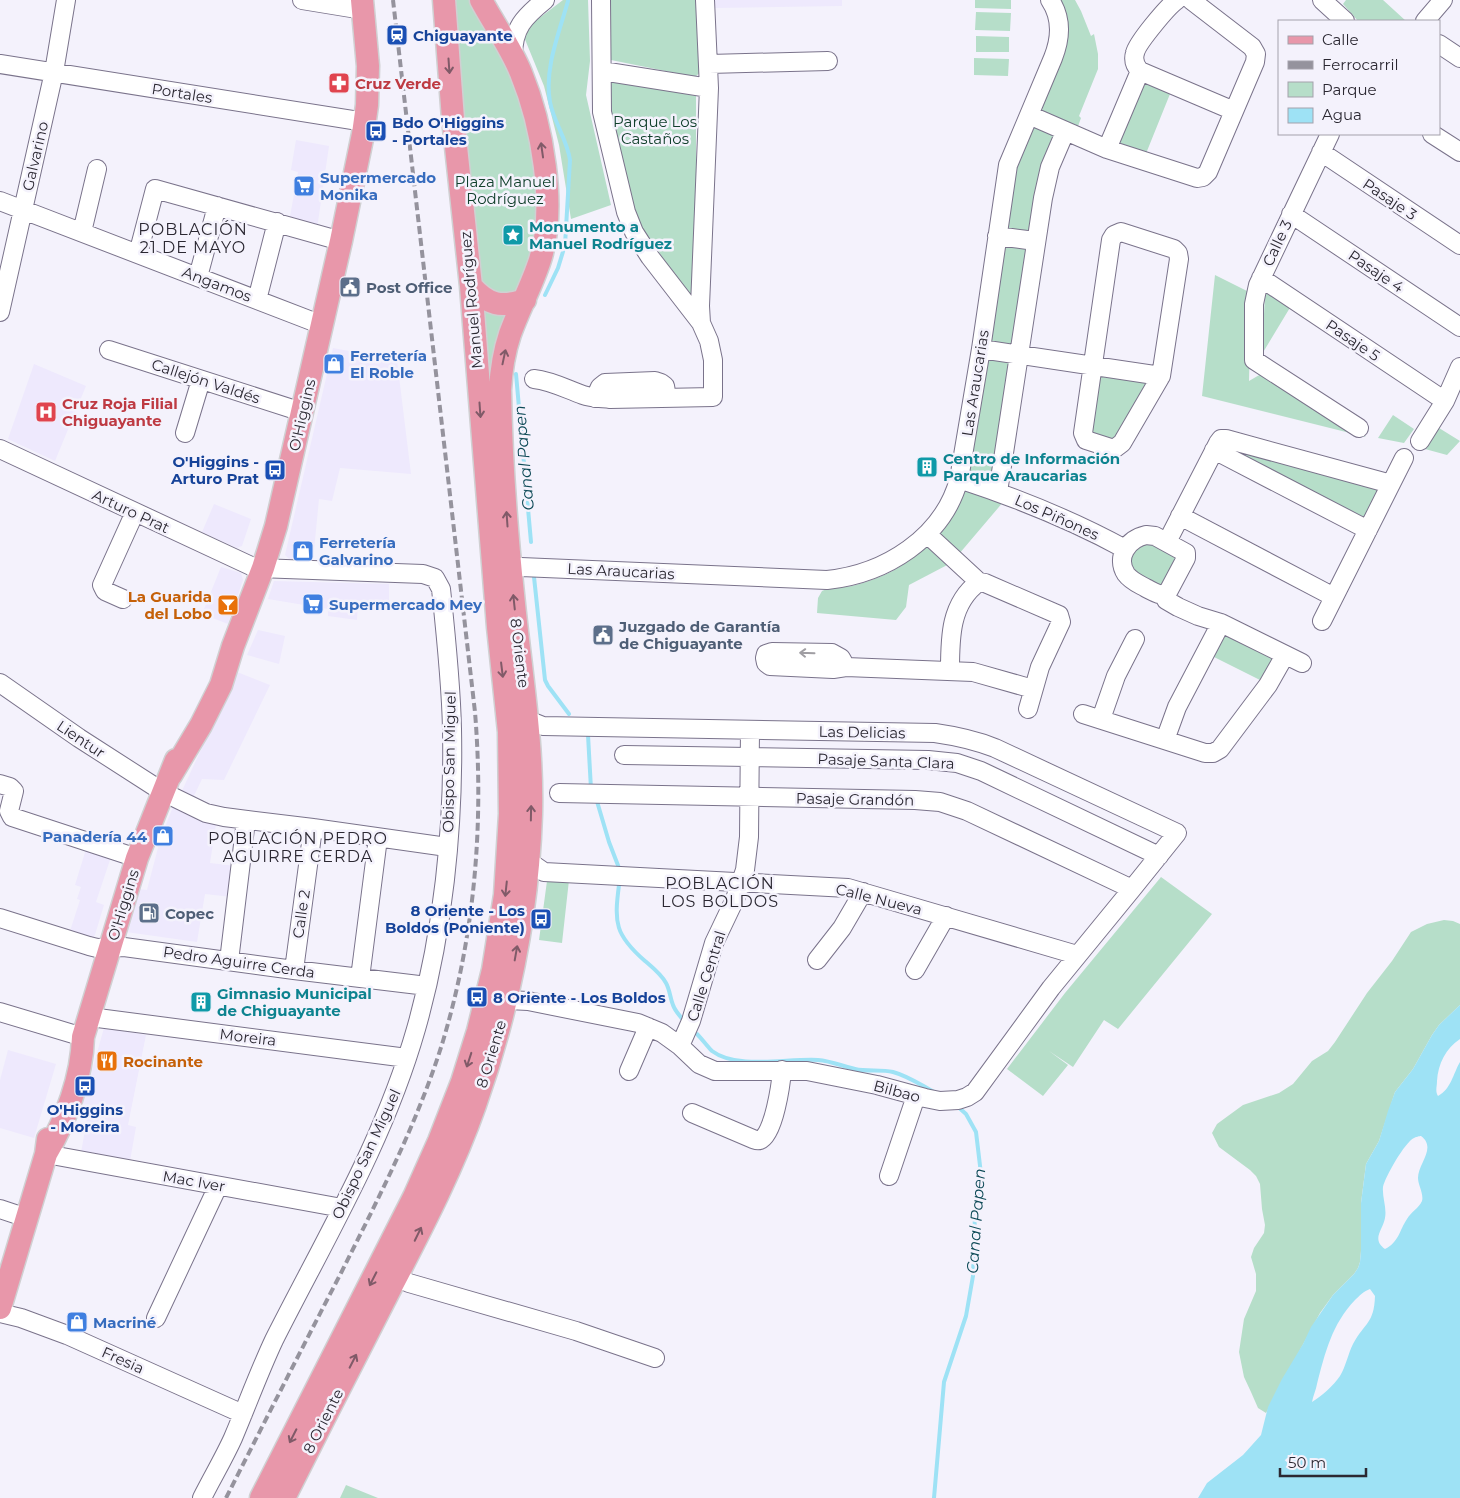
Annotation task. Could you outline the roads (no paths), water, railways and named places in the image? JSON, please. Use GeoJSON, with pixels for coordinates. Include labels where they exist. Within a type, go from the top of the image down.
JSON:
{"type":"FeatureCollection","features":[{"type":"Feature","properties":{"kind":"main road","name":"Manuel Rodríguez"},"geometry":{"type":"LineString","coordinates":[[444,0],[453,119],[502,569]]}},
{"type":"Feature","properties":{"kind":"main road","name":"O'Higgins"},"geometry":{"type":"LineString","coordinates":[[0,1308],[46,1154],[49,1132],[71,1061],[86,1027],[138,858],[167,784],[214,701],[263,568],[276,526],[341,241],[365,122],[368,66],[362,5]]}},
{"type":"Feature","properties":{"kind":"main road","name":"Manuel Rodríguez"},"geometry":{"type":"LineString","coordinates":[[486,10],[513,56],[527,88],[535,114],[542,149],[547,200],[547,228],[543,251],[506,349],[500,390],[502,569]]}},
{"type":"Feature","properties":{"kind":"main road"},"geometry":{"type":"LineString","coordinates":[[472,286],[479,295],[493,303],[509,304],[525,300]]}},
{"type":"Feature","properties":{"kind":"main road","name":"8 Oriente"},"geometry":{"type":"LineString","coordinates":[[284,1498],[396,1277],[461,1142],[484,1078],[506,1000],[520,934],[528,861],[531,772],[528,720],[502,569]]}},
{"type":"Feature","properties":{"kind":"main road","name":"8 Oriente"},"geometry":{"type":"LineString","coordinates":[[261,1498],[433,1157],[462,1082],[483,1013],[500,927],[510,840],[510,742],[502,569]]}},
{"type":"Feature","properties":{"kind":"main road"},"geometry":{"type":"LineString","coordinates":[[510,840],[520,857],[528,861]]}},
{"type":"Feature","properties":{"kind":"main road"},"geometry":{"type":"LineString","coordinates":[[483,1013],[493,1004],[506,1000]]}},
{"type":"Feature","properties":{"kind":"street","name":"Galvarino"},"geometry":{"type":"LineString","coordinates":[[0,312],[54,72],[66,0]]}},
{"type":"Feature","properties":{"kind":"street"},"geometry":{"type":"LineString","coordinates":[[302,0],[362,5]]}},
{"type":"Feature","properties":{"kind":"street"},"geometry":{"type":"LineString","coordinates":[[513,56],[515,35],[526,16],[545,0]]}},
{"type":"Feature","properties":{"kind":"street"},"geometry":{"type":"LineString","coordinates":[[534,379],[548,381],[595,398],[713,397],[713,360],[709,341],[701,323],[650,257],[634,232],[620,188],[604,120],[601,0]]}},
{"type":"Feature","properties":{"kind":"street"},"geometry":{"type":"LineString","coordinates":[[701,323],[709,88],[705,0]]}},
{"type":"Feature","properties":{"kind":"street","name":"Las Araucarias"},"geometry":{"type":"LineString","coordinates":[[502,569],[521,567],[827,580],[853,575],[880,566],[899,556],[927,534],[951,502],[960,479],[1008,165],[1053,58],[1058,40],[1059,22],[1050,0]]}},
{"type":"Feature","properties":{"kind":"street"},"geometry":{"type":"LineString","coordinates":[[1177,0],[1137,48],[1134,58],[1135,63],[1140,71],[1234,111]]}},
{"type":"Feature","properties":{"kind":"street"},"geometry":{"type":"LineString","coordinates":[[1029,115],[1106,149],[1197,178],[1203,177],[1208,172],[1255,62],[1254,50],[1191,0]]}},
{"type":"Feature","properties":{"kind":"street"},"geometry":{"type":"LineString","coordinates":[[1322,0],[1344,20]]}},
{"type":"Feature","properties":{"kind":"street"},"geometry":{"type":"LineString","coordinates":[[1427,20],[1443,0]]}},
{"type":"Feature","properties":{"kind":"street"},"geometry":{"type":"LineString","coordinates":[[486,10],[506,22],[526,16]]}},
{"type":"Feature","properties":{"kind":"street"},"geometry":{"type":"LineString","coordinates":[[1440,45],[1460,58]]}},
{"type":"Feature","properties":{"kind":"street"},"geometry":{"type":"LineString","coordinates":[[708,64],[828,61]]}},
{"type":"Feature","properties":{"kind":"street","name":"Portales"},"geometry":{"type":"LineString","coordinates":[[0,64],[365,122]]}},
{"type":"Feature","properties":{"kind":"street"},"geometry":{"type":"LineString","coordinates":[[602,71],[709,88]]}},
{"type":"Feature","properties":{"kind":"street"},"geometry":{"type":"LineString","coordinates":[[1106,149],[1140,71]]}},
{"type":"Feature","properties":{"kind":"street"},"geometry":{"type":"LineString","coordinates":[[998,492],[1020,355],[1035,241],[1050,167],[1065,132]]}},
{"type":"Feature","properties":{"kind":"street","name":"Calle 3"},"geometry":{"type":"LineString","coordinates":[[1330,135],[1261,278],[1254,297],[1254,360],[1359,428]]}},
{"type":"Feature","properties":{"kind":"street"},"geometry":{"type":"LineString","coordinates":[[1434,135],[1460,152]]}},
{"type":"Feature","properties":{"kind":"street","name":"Pasaje 3"},"geometry":{"type":"LineString","coordinates":[[1321,152],[1460,245]]}},
{"type":"Feature","properties":{"kind":"street"},"geometry":{"type":"LineString","coordinates":[[82,232],[97,169]]}},
{"type":"Feature","properties":{"kind":"street"},"geometry":{"type":"LineString","coordinates":[[138,254],[155,189],[341,241]]}},
{"type":"Feature","properties":{"kind":"street","name":"Angamos"},"geometry":{"type":"LineString","coordinates":[[0,201],[322,325]]}},
{"type":"Feature","properties":{"kind":"street"},"geometry":{"type":"LineString","coordinates":[[198,277],[217,206]]}},
{"type":"Feature","properties":{"kind":"street","name":"Pasaje 4"},"geometry":{"type":"LineString","coordinates":[[1291,214],[1460,327]]}},
{"type":"Feature","properties":{"kind":"street"},"geometry":{"type":"LineString","coordinates":[[257,300],[276,222]]}},
{"type":"Feature","properties":{"kind":"street"},"geometry":{"type":"LineString","coordinates":[[1121,232],[1174,250],[1179,256],[1161,376],[1122,443],[1114,449],[1088,442],[1083,436],[1093,366],[1111,240],[1114,235],[1121,232]]}},
{"type":"Feature","properties":{"kind":"street"},"geometry":{"type":"LineString","coordinates":[[997,236],[1035,241]]}},
{"type":"Feature","properties":{"kind":"street","name":"Pasaje 5"},"geometry":{"type":"LineString","coordinates":[[1261,278],[1444,401]]}},
{"type":"Feature","properties":{"kind":"street"},"geometry":{"type":"LineString","coordinates":[[981,349],[1161,376]]}},
{"type":"Feature","properties":{"kind":"street","name":"Callejón Valdés"},"geometry":{"type":"LineString","coordinates":[[109,350],[302,412]]}},
{"type":"Feature","properties":{"kind":"street"},"geometry":{"type":"LineString","coordinates":[[1420,441],[1444,401],[1460,367]]}},
{"type":"Feature","properties":{"kind":"street"},"geometry":{"type":"LineString","coordinates":[[184,433],[201,380]]}},
{"type":"Feature","properties":{"kind":"street"},"geometry":{"type":"LineString","coordinates":[[1166,542],[1219,441],[1226,439],[1391,484]]}},
{"type":"Feature","properties":{"kind":"street","name":"Arturo Prat"},"geometry":{"type":"LineString","coordinates":[[0,449],[244,563],[263,568],[423,574],[435,578]]}},
{"type":"Feature","properties":{"kind":"street"},"geometry":{"type":"LineString","coordinates":[[1214,450],[1368,530]]}},
{"type":"Feature","properties":{"kind":"street"},"geometry":{"type":"LineString","coordinates":[[1322,621],[1404,458]]}},
{"type":"Feature","properties":{"kind":"street","name":"Los Piñones"},"geometry":{"type":"LineString","coordinates":[[960,479],[1056,514],[1125,549]]}},
{"type":"Feature","properties":{"kind":"street"},"geometry":{"type":"LineString","coordinates":[[123,599],[106,591],[102,585],[135,512]]}},
{"type":"Feature","properties":{"kind":"street"},"geometry":{"type":"LineString","coordinates":[[1180,516],[1334,597]]}},
{"type":"Feature","properties":{"kind":"street"},"geometry":{"type":"LineString","coordinates":[[927,534],[980,582],[1057,613],[1061,618],[1028,709]]}},
{"type":"Feature","properties":{"kind":"street"},"geometry":{"type":"LineString","coordinates":[[1146,535],[1155,536],[1166,542],[1184,551],[1186,555],[1169,590],[1164,594],[1158,594],[1128,576],[1122,562],[1125,549],[1133,540],[1146,535]]}},
{"type":"Feature","properties":{"kind":"street","name":"Obispo San Miguel"},"geometry":{"type":"LineString","coordinates":[[202,1498],[232,1439],[270,1349],[382,1127],[407,1058],[427,986],[442,900],[452,752],[451,702],[442,590],[435,578]]}},
{"type":"Feature","properties":{"kind":"street"},"geometry":{"type":"LineString","coordinates":[[950,670],[950,636],[955,615],[964,598],[980,582]]}},
{"type":"Feature","properties":{"kind":"street"},"geometry":{"type":"LineString","coordinates":[[1164,594],[1169,602],[1178,607],[1221,623],[1302,663]]}},
{"type":"Feature","properties":{"kind":"street"},"geometry":{"type":"LineString","coordinates":[[1164,740],[1176,707],[1221,623]]}},
{"type":"Feature","properties":{"kind":"street"},"geometry":{"type":"LineString","coordinates":[[1101,719],[1116,676],[1135,639]]}},
{"type":"Feature","properties":{"kind":"street"},"geometry":{"type":"LineString","coordinates":[[1083,714],[1205,753],[1216,751],[1268,686],[1285,655]]}},
{"type":"Feature","properties":{"kind":"street"},"geometry":{"type":"LineString","coordinates":[[846,667],[973,672],[1034,689]]}},
{"type":"Feature","properties":{"kind":"street","name":"Lientur"},"geometry":{"type":"LineString","coordinates":[[0,683],[79,738],[167,784],[206,813],[224,818],[313,828],[447,847]]}},
{"type":"Feature","properties":{"kind":"street","name":"Las Delicias"},"geometry":{"type":"LineString","coordinates":[[528,720],[543,726],[934,733],[968,738],[995,748],[1177,833]]}},
{"type":"Feature","properties":{"kind":"street","name":"Calle Central"},"geometry":{"type":"LineString","coordinates":[[686,1033],[714,943],[742,882],[748,848],[750,730]]}},
{"type":"Feature","properties":{"kind":"street","name":"Pasaje Santa Clara"},"geometry":{"type":"LineString","coordinates":[[624,755],[928,760],[957,763],[981,771],[1159,856]]}},
{"type":"Feature","properties":{"kind":"street"},"geometry":{"type":"LineString","coordinates":[[0,784],[10,787],[14,791],[9,811],[12,817],[138,858]]}},
{"type":"Feature","properties":{"kind":"street","name":"Pasaje Grandón"},"geometry":{"type":"LineString","coordinates":[[559,793],[915,800],[951,805],[1132,889]]}},
{"type":"Feature","properties":{"kind":"street"},"geometry":{"type":"LineString","coordinates":[[230,961],[246,820]]}},
{"type":"Feature","properties":{"kind":"street","name":"Calle 2"},"geometry":{"type":"LineString","coordinates":[[294,970],[313,828]]}},
{"type":"Feature","properties":{"kind":"street","name":"Bilbao"},"geometry":{"type":"LineString","coordinates":[[506,1000],[520,1000],[627,1020],[662,1033],[686,1033],[699,1064],[715,1071],[782,1070],[815,1072],[877,1085],[924,1098],[958,1100],[975,1092],[1077,955],[1177,833]]}},
{"type":"Feature","properties":{"kind":"street"},"geometry":{"type":"LineString","coordinates":[[360,978],[378,838]]}},
{"type":"Feature","properties":{"kind":"street","name":"Calle Nueva"},"geometry":{"type":"LineString","coordinates":[[528,861],[544,872],[831,886],[863,892],[1077,955]]}},
{"type":"Feature","properties":{"kind":"street"},"geometry":{"type":"LineString","coordinates":[[817,960],[842,928],[863,892]]}},
{"type":"Feature","properties":{"kind":"street"},"geometry":{"type":"LineString","coordinates":[[915,970],[946,916]]}},
{"type":"Feature","properties":{"kind":"street"},"geometry":{"type":"LineString","coordinates":[[0,918],[89,946],[110,948]]}},
{"type":"Feature","properties":{"kind":"street","name":"Pedro Aguirre Cerda"},"geometry":{"type":"LineString","coordinates":[[110,948],[124,947],[427,986]]}},
{"type":"Feature","properties":{"kind":"street","name":"Moreira"},"geometry":{"type":"LineString","coordinates":[[0,1012],[86,1027],[407,1058]]}},
{"type":"Feature","properties":{"kind":"street"},"geometry":{"type":"LineString","coordinates":[[629,1072],[648,1027]]}},
{"type":"Feature","properties":{"kind":"street"},"geometry":{"type":"LineString","coordinates":[[692,1113],[759,1141],[769,1128],[777,1106],[782,1070]]}},
{"type":"Feature","properties":{"kind":"street"},"geometry":{"type":"LineString","coordinates":[[889,1176],[924,1098]]}},
{"type":"Feature","properties":{"kind":"street","name":"Mac Iver"},"geometry":{"type":"LineString","coordinates":[[46,1154],[342,1208]]}},
{"type":"Feature","properties":{"kind":"street"},"geometry":{"type":"LineString","coordinates":[[156,1318],[218,1186]]}},
{"type":"Feature","properties":{"kind":"street"},"geometry":{"type":"LineString","coordinates":[[0,1209],[27,1218]]}},
{"type":"Feature","properties":{"kind":"street"},"geometry":{"type":"LineString","coordinates":[[396,1277],[409,1284],[576,1331],[655,1358]]}},
{"type":"Feature","properties":{"kind":"street","name":"Fresia"},"geometry":{"type":"LineString","coordinates":[[0,1313],[22,1318],[66,1335],[243,1414]]}},
{"type":"Feature","properties":{"kind":"water"},"geometry":{"type":"Polygon","coordinates":[[[1460,1005],[1460,1039],[1447,1052],[1441,1063],[1436,1091],[1438,1096],[1446,1089],[1460,1062],[1460,1498],[1198,1498],[1207,1483],[1243,1455],[1261,1435],[1268,1407],[1311,1327],[1333,1295],[1358,1268],[1361,1251],[1361,1203],[1366,1164],[1379,1141],[1395,1092],[1413,1069],[1439,1025],[1460,1005]],[[1421,1136],[1410,1141],[1406,1146],[1391,1168],[1383,1187],[1385,1214],[1378,1238],[1385,1249],[1396,1240],[1404,1223],[1422,1201],[1418,1178],[1427,1146],[1421,1136]],[[1370,1289],[1355,1300],[1340,1319],[1326,1350],[1312,1402],[1320,1397],[1340,1376],[1353,1344],[1371,1318],[1375,1296],[1370,1289]]]}},
{"type":"Feature","properties":{"kind":"waterway","name":"Canal Papen"},"geometry":{"type":"LineString","coordinates":[[545,295],[558,268],[565,245],[570,160],[552,110],[549,77],[553,51],[568,1]]}},
{"type":"Feature","properties":{"kind":"waterway","name":"Canal Papen"},"geometry":{"type":"LineString","coordinates":[[516,374],[531,542]]}},
{"type":"Feature","properties":{"kind":"waterway","name":"Canal Papen"},"geometry":{"type":"LineString","coordinates":[[534,577],[545,680],[569,714]]}},
{"type":"Feature","properties":{"kind":"waterway","name":"Canal Papen"},"geometry":{"type":"LineString","coordinates":[[588,735],[591,789]]}},
{"type":"Feature","properties":{"kind":"waterway","name":"Canal Papen"},"geometry":{"type":"LineString","coordinates":[[596,798],[619,868]]}},
{"type":"Feature","properties":{"kind":"waterway","name":"Canal Papen"},"geometry":{"type":"LineString","coordinates":[[619,885],[617,919],[622,936],[635,952],[664,980],[674,1007],[684,1021]]}},
{"type":"Feature","properties":{"kind":"waterway","name":"Canal Papen"},"geometry":{"type":"LineString","coordinates":[[697,1034],[712,1051],[723,1057],[735,1060],[749,1062],[823,1061],[860,1070],[893,1072],[909,1078],[934,1092]]}},
{"type":"Feature","properties":{"kind":"waterway","name":"Canal Papen"},"geometry":{"type":"LineString","coordinates":[[934,1498],[944,1382],[966,1316],[973,1276],[975,1213],[981,1174],[976,1132],[966,1114],[957,1106]]}},
{"type":"Feature","properties":{"kind":"railway"},"geometry":{"type":"LineString","coordinates":[[226,1498],[341,1273],[410,1130],[443,1041],[454,1001],[470,919],[477,837],[478,754],[475,712],[393,0]]}},
{"type":"Feature","properties":{"kind":"place","name":"Chiguayante"},"geometry":{"type":"Point","coordinates":[397,35]}},
{"type":"Feature","properties":{"kind":"place","name":"Cruz Verde"},"geometry":{"type":"Point","coordinates":[339,83]}},
{"type":"Feature","properties":{"kind":"place","name":"Bdo O'Higgins - Portales"},"geometry":{"type":"Point","coordinates":[376,131]}},
{"type":"Feature","properties":{"kind":"place","name":"Supermercado Monika"},"geometry":{"type":"Point","coordinates":[304,186]}},
{"type":"Feature","properties":{"kind":"place","name":"Monumento a Manuel Rodríguez"},"geometry":{"type":"Point","coordinates":[513,235]}},
{"type":"Feature","properties":{"kind":"place","name":"Post Office"},"geometry":{"type":"Point","coordinates":[350,287]}},
{"type":"Feature","properties":{"kind":"place","name":"Ferretería El Roble"},"geometry":{"type":"Point","coordinates":[334,364]}},
{"type":"Feature","properties":{"kind":"place","name":"Cruz Roja Filial Chiguayante"},"geometry":{"type":"Point","coordinates":[46,412]}},
{"type":"Feature","properties":{"kind":"place","name":"Centro de Información Parque Araucarias"},"geometry":{"type":"Point","coordinates":[927,467]}},
{"type":"Feature","properties":{"kind":"place","name":"O'Higgins - Arturo Prat"},"geometry":{"type":"Point","coordinates":[275,470]}},
{"type":"Feature","properties":{"kind":"place","name":"Ferretería Galvarino"},"geometry":{"type":"Point","coordinates":[303,551]}},
{"type":"Feature","properties":{"kind":"place","name":"Supermercado Mey"},"geometry":{"type":"Point","coordinates":[313,604]}},
{"type":"Feature","properties":{"kind":"place","name":"La Guarida del Lobo"},"geometry":{"type":"Point","coordinates":[228,605]}},
{"type":"Feature","properties":{"kind":"place","name":"Juzgado de Garantía de Chiguayante"},"geometry":{"type":"Point","coordinates":[603,635]}},
{"type":"Feature","properties":{"kind":"place","name":"Panadería 44"},"geometry":{"type":"Point","coordinates":[163,836]}},
{"type":"Feature","properties":{"kind":"place","name":"Copec"},"geometry":{"type":"Point","coordinates":[149,913]}},
{"type":"Feature","properties":{"kind":"place","name":"8 Oriente - Los Boldos (Poniente)"},"geometry":{"type":"Point","coordinates":[541,919]}},
{"type":"Feature","properties":{"kind":"place","name":"8 Oriente - Los Boldos"},"geometry":{"type":"Point","coordinates":[477,997]}},
{"type":"Feature","properties":{"kind":"place","name":"Gimnasio Municipal de Chiguayante"},"geometry":{"type":"Point","coordinates":[201,1002]}},
{"type":"Feature","properties":{"kind":"place","name":"Rocinante"},"geometry":{"type":"Point","coordinates":[107,1061]}},
{"type":"Feature","properties":{"kind":"place","name":"O'Higgins - Moreira"},"geometry":{"type":"Point","coordinates":[85,1086]}},
{"type":"Feature","properties":{"kind":"place","name":"Macriné"},"geometry":{"type":"Point","coordinates":[77,1322]}},
{"type":"Feature","properties":{"kind":"district","name":"POBLACIÓN 21 DE MAYO"},"geometry":{"type":"Point","coordinates":[193,238]}},
{"type":"Feature","properties":{"kind":"district","name":"POBLACIÓN PEDRO AGUIRRE CERDA"},"geometry":{"type":"Point","coordinates":[298,847]}},
{"type":"Feature","properties":{"kind":"district","name":"POBLACIÓN LOS BOLDOS"},"geometry":{"type":"Point","coordinates":[720,892]}},
{"type":"Feature","properties":{"kind":"park label","name":"Parque Los Castaños"},"geometry":{"type":"Point","coordinates":[655,130]}},
{"type":"Feature","properties":{"kind":"park label","name":"Plaza Manuel Rodríguez"},"geometry":{"type":"Point","coordinates":[505,190]}}]}
